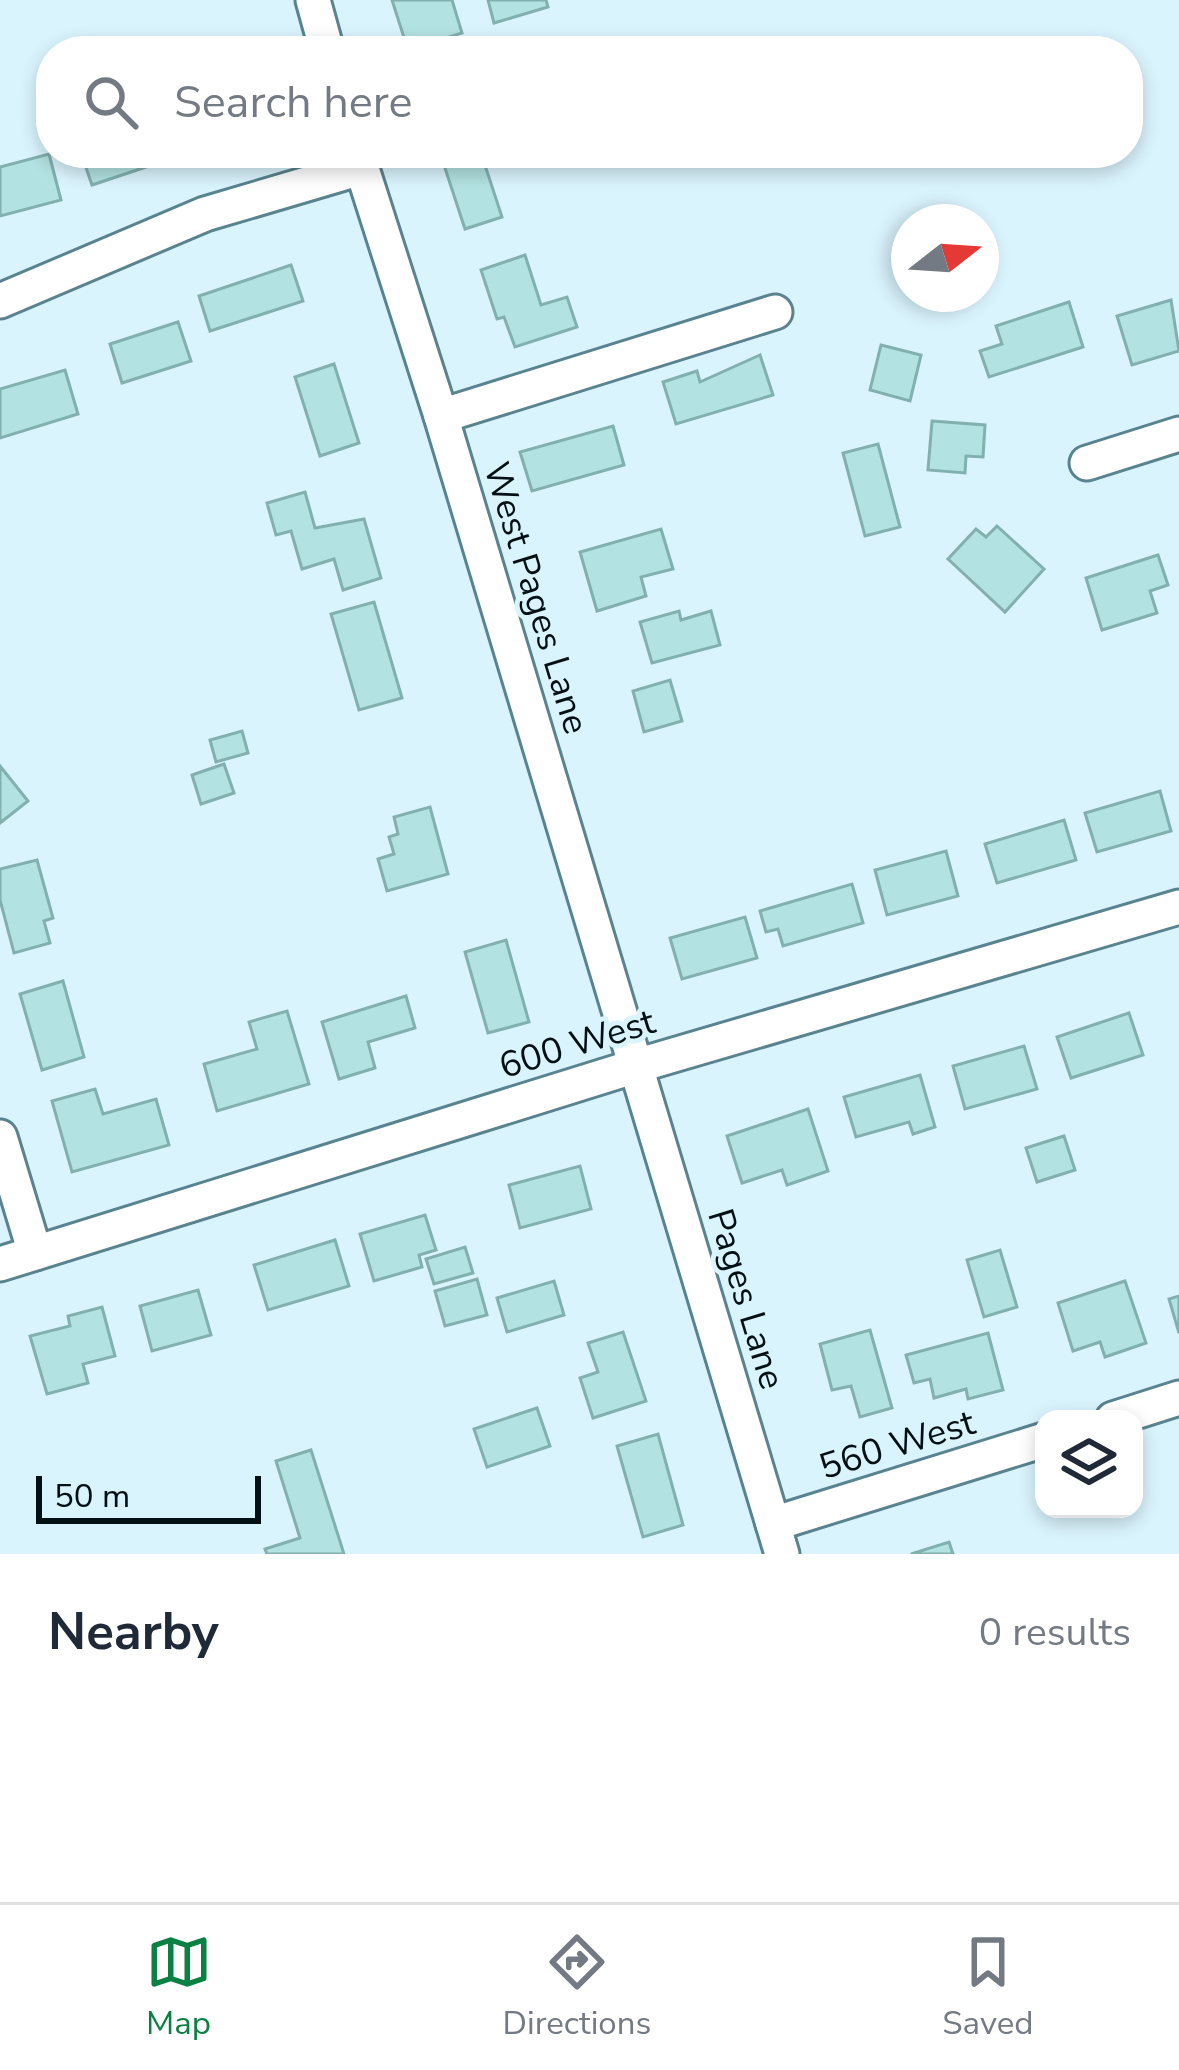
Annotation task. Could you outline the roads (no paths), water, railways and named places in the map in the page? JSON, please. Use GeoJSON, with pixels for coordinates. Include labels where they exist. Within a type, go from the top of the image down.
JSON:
{"type":"FeatureCollection","features":[{"type":"Feature","properties":{"kind":"street"},"geometry":{"type":"LineString","coordinates":[[313,0],[323,36]]}},
{"type":"Feature","properties":{"kind":"street"},"geometry":{"type":"LineString","coordinates":[[0,301],[205,214],[339,168]]}},
{"type":"Feature","properties":{"kind":"street","name":"West Pages Lane"},"geometry":{"type":"LineString","coordinates":[[361,168],[441,416],[636,1066]]}},
{"type":"Feature","properties":{"kind":"street"},"geometry":{"type":"LineString","coordinates":[[441,416],[775,312]]}},
{"type":"Feature","properties":{"kind":"street"},"geometry":{"type":"LineString","coordinates":[[1087,463],[1179,434]]}},
{"type":"Feature","properties":{"kind":"street","name":"600 West"},"geometry":{"type":"LineString","coordinates":[[0,1264],[636,1066],[1179,907]]}},
{"type":"Feature","properties":{"kind":"street","name":"Pages Lane"},"geometry":{"type":"LineString","coordinates":[[636,1066],[778,1539]]}},
{"type":"Feature","properties":{"kind":"street"},"geometry":{"type":"LineString","coordinates":[[0,1137],[35,1253]]}},
{"type":"Feature","properties":{"kind":"street"},"geometry":{"type":"LineString","coordinates":[[1141,1410],[1179,1398]]}},
{"type":"Feature","properties":{"kind":"street","name":"560 West"},"geometry":{"type":"LineString","coordinates":[[778,1539],[1035,1443]]}}]}
